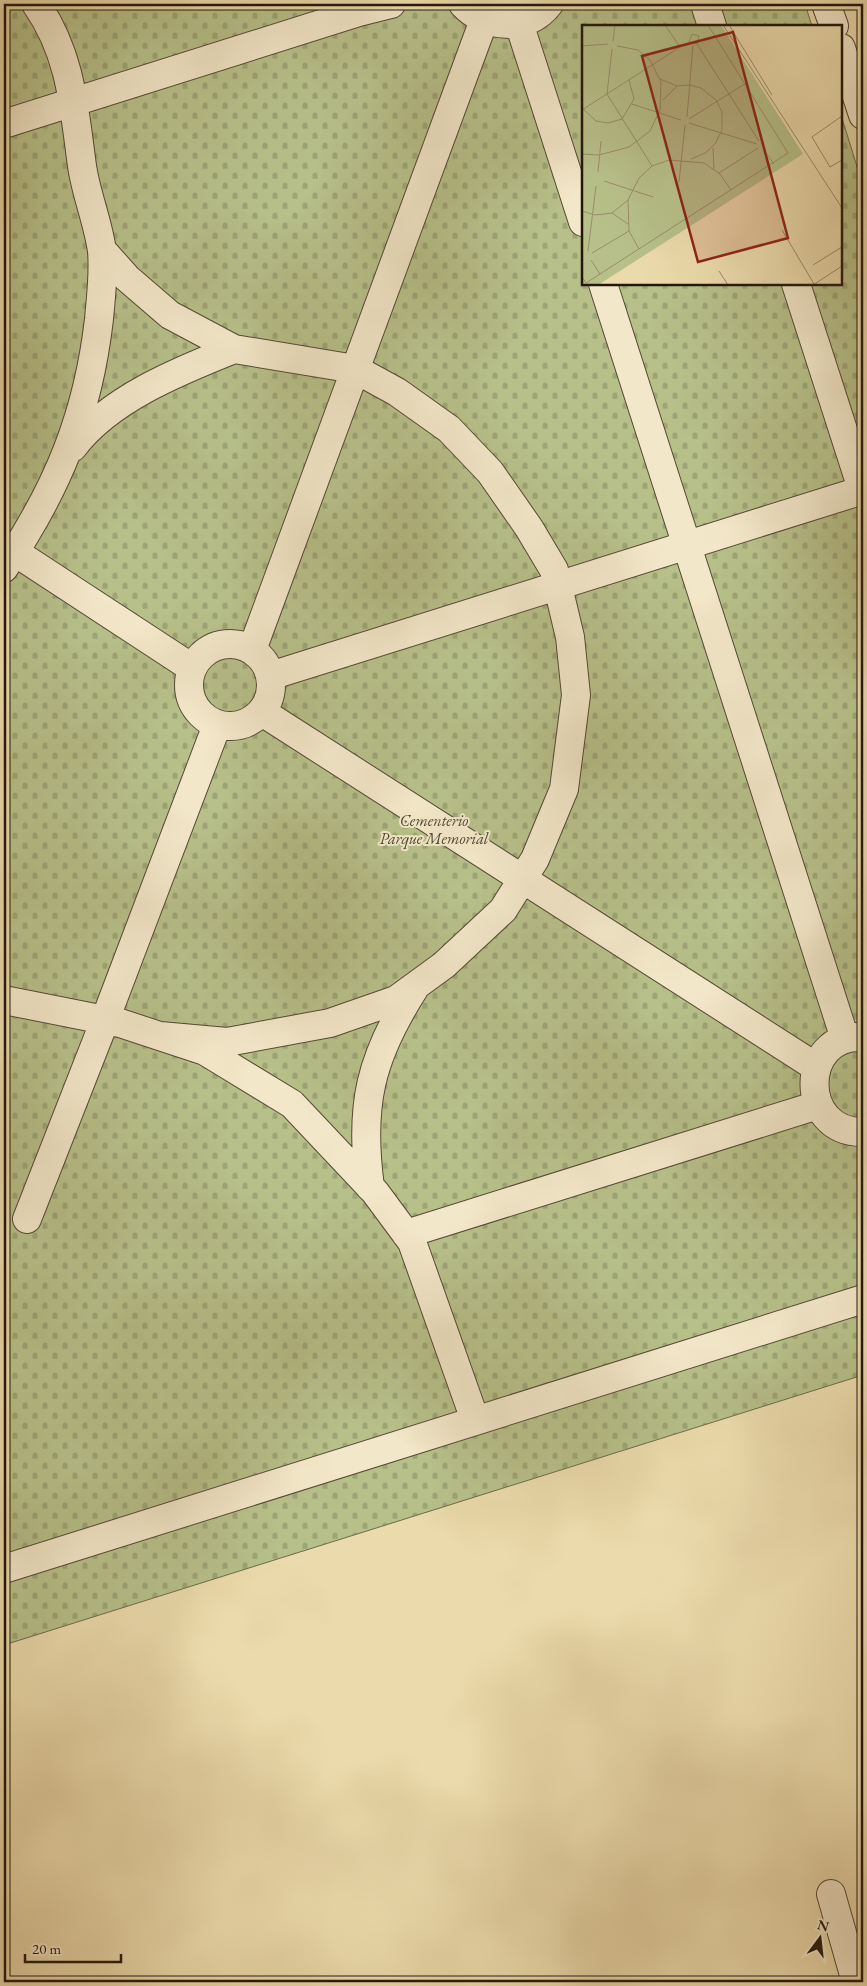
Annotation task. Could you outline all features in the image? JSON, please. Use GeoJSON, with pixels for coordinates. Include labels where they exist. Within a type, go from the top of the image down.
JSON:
{"type":"FeatureCollection","features":[{"type":"Feature","properties":{"kind":"street"},"geometry":{"type":"LineString","coordinates":[[36,4],[62,51],[74,102],[82,168],[102,250],[103,276],[96,343],[85,401],[56,482],[31,528],[7,555],[192,668]]}},
{"type":"Feature","properties":{"kind":"street"},"geometry":{"type":"LineString","coordinates":[[4,124],[358,8],[391,4]]}},
{"type":"Feature","properties":{"kind":"street"},"geometry":{"type":"LineString","coordinates":[[463,4],[471,12],[484,20],[501,24],[519,23],[534,17],[549,4]]}},
{"type":"Feature","properties":{"kind":"street"},"geometry":{"type":"LineString","coordinates":[[705,4],[712,25]]}},
{"type":"Feature","properties":{"kind":"street"},"geometry":{"type":"LineString","coordinates":[[826,4],[834,25]]}},
{"type":"Feature","properties":{"kind":"street"},"geometry":{"type":"LineString","coordinates":[[252,650],[484,20]]}},
{"type":"Feature","properties":{"kind":"street"},"geometry":{"type":"LineString","coordinates":[[519,23],[582,219]]}},
{"type":"Feature","properties":{"kind":"street"},"geometry":{"type":"LineString","coordinates":[[842,51],[863,115]]}},
{"type":"Feature","properties":{"kind":"street"},"geometry":{"type":"LineString","coordinates":[[102,250],[127,278],[170,316],[234,349],[355,369],[398,392],[449,429],[483,465],[530,528],[554,570],[570,636],[576,695],[564,789],[535,859],[503,910],[444,965],[396,1000],[330,1023],[227,1042],[160,1036]]}},
{"type":"Feature","properties":{"kind":"street"},"geometry":{"type":"LineString","coordinates":[[603,285],[687,545],[854,1038],[833,1046],[823,1055],[816,1067],[814,1092],[818,1105],[833,1124],[844,1129],[863,1132]]}},
{"type":"Feature","properties":{"kind":"street"},"geometry":{"type":"LineString","coordinates":[[270,676],[863,491],[796,285]]}},
{"type":"Feature","properties":{"kind":"street"},"geometry":{"type":"LineString","coordinates":[[64,459],[85,431],[122,404],[191,367],[234,349]]}},
{"type":"Feature","properties":{"kind":"street"},"geometry":{"type":"LineString","coordinates":[[225,644],[238,644],[252,650],[264,661],[270,676],[270,696],[262,712],[241,726],[217,725],[205,719],[194,709],[189,696],[188,681],[192,668],[205,652],[225,644]]}},
{"type":"Feature","properties":{"kind":"street"},"geometry":{"type":"LineString","coordinates":[[262,712],[816,1067]]}},
{"type":"Feature","properties":{"kind":"street"},"geometry":{"type":"LineString","coordinates":[[27,1219],[217,725]]}},
{"type":"Feature","properties":{"kind":"street"},"geometry":{"type":"LineString","coordinates":[[370,1187],[365,1148],[372,1071],[390,1031],[416,985]]}},
{"type":"Feature","properties":{"kind":"street"},"geometry":{"type":"LineString","coordinates":[[4,1000],[105,1020],[205,1051],[292,1104],[370,1187],[412,1242],[475,1420]]}},
{"type":"Feature","properties":{"kind":"street"},"geometry":{"type":"LineString","coordinates":[[406,1234],[818,1105]]}},
{"type":"Feature","properties":{"kind":"street"},"geometry":{"type":"LineString","coordinates":[[4,1569],[863,1298]]}},
{"type":"Feature","properties":{"kind":"street"},"geometry":{"type":"LineString","coordinates":[[831,1894],[856,1982]]}},
{"type":"Feature","properties":{"kind":"green space","name":"Cementerio Parque Memorial"},"geometry":{"type":"Polygon","coordinates":[[[4,4],[805,4],[812,25],[582,25],[582,285],[842,285],[842,118],[863,186],[863,1375],[4,1645],[4,4]]]}}]}
